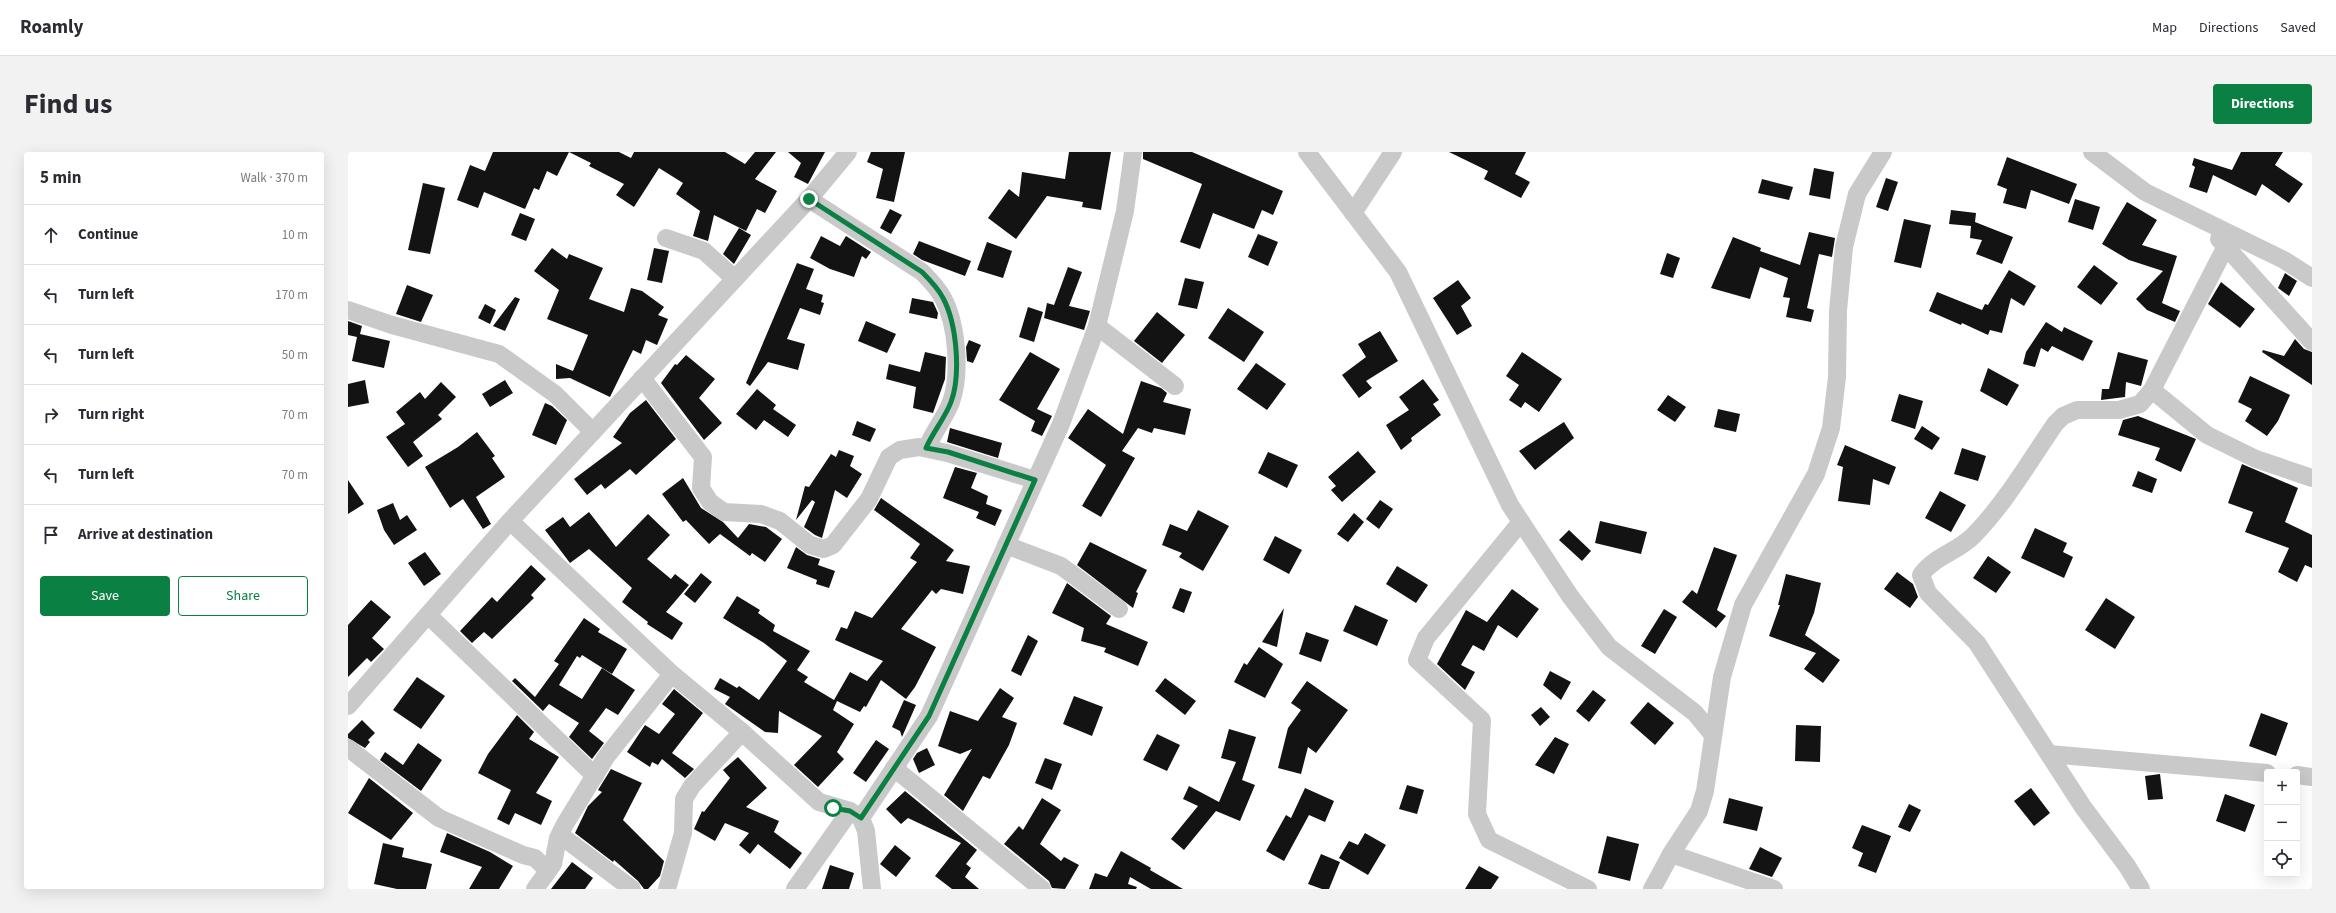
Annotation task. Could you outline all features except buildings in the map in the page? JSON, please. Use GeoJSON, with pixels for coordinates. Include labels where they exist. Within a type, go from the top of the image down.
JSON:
{"type":"FeatureCollection","features":[{"type":"Feature","properties":{"kind":"street"},"geometry":{"type":"LineString","coordinates":[[348,706],[510,521],[809,199],[848,152]]}},
{"type":"Feature","properties":{"kind":"street"},"geometry":{"type":"LineString","coordinates":[[795,889],[894,768],[929,716],[1061,424],[1097,326],[1125,211],[1133,152]]}},
{"type":"Feature","properties":{"kind":"street"},"geometry":{"type":"LineString","coordinates":[[1307,152],[1398,272],[1483,446],[1510,505],[1570,596],[1609,647],[1695,713],[1713,735]]}},
{"type":"Feature","properties":{"kind":"street"},"geometry":{"type":"LineString","coordinates":[[1353,213],[1393,152]]}},
{"type":"Feature","properties":{"kind":"street"},"geometry":{"type":"LineString","coordinates":[[1652,889],[1671,854],[1699,811],[1705,791],[1722,677],[1743,605],[1816,474],[1831,428],[1837,377],[1838,311],[1844,247],[1857,194],[1883,152]]}},
{"type":"Feature","properties":{"kind":"street"},"geometry":{"type":"LineString","coordinates":[[2092,152],[2145,192],[2284,260],[2312,278]]}},
{"type":"Feature","properties":{"kind":"street"},"geometry":{"type":"LineString","coordinates":[[809,199],[922,272],[933,282],[944,298],[950,315],[954,340],[956,384],[950,404],[926,448]]}},
{"type":"Feature","properties":{"kind":"street"},"geometry":{"type":"LineString","coordinates":[[2201,220],[2312,342]]}},
{"type":"Feature","properties":{"kind":"street"},"geometry":{"type":"LineString","coordinates":[[666,238],[704,251],[735,279]]}},
{"type":"Feature","properties":{"kind":"street"},"geometry":{"type":"LineString","coordinates":[[2141,889],[2049,754],[1977,643],[1928,594],[1921,575],[1928,565],[1956,550],[1972,537],[1998,508],[2055,424],[2063,416],[2077,410],[2119,410],[2140,404],[2152,390],[2226,246]]}},
{"type":"Feature","properties":{"kind":"street"},"geometry":{"type":"LineString","coordinates":[[348,310],[392,325],[499,354],[555,394],[593,432]]}},
{"type":"Feature","properties":{"kind":"street"},"geometry":{"type":"LineString","coordinates":[[1097,326],[1176,386]]}},
{"type":"Feature","properties":{"kind":"street"},"geometry":{"type":"LineString","coordinates":[[642,378],[703,457],[701,488],[710,502],[724,512],[762,514],[780,521],[810,544],[824,549],[833,545],[869,499],[889,457],[900,450],[919,447],[948,452],[1035,480]]}},
{"type":"Feature","properties":{"kind":"street"},"geometry":{"type":"LineString","coordinates":[[2152,390],[2207,435],[2256,459],[2312,478]]}},
{"type":"Feature","properties":{"kind":"street"},"geometry":{"type":"LineString","coordinates":[[510,521],[672,674],[742,732],[819,802],[855,814],[866,831],[872,889]]}},
{"type":"Feature","properties":{"kind":"street"},"geometry":{"type":"LineString","coordinates":[[1521,522],[1426,638],[1417,660],[1482,720],[1477,814],[1490,840],[1588,889]]}},
{"type":"Feature","properties":{"kind":"street"},"geometry":{"type":"LineString","coordinates":[[1006,545],[1061,566],[1119,609]]}},
{"type":"Feature","properties":{"kind":"street"},"geometry":{"type":"LineString","coordinates":[[428,615],[595,776]]}},
{"type":"Feature","properties":{"kind":"street"},"geometry":{"type":"LineString","coordinates":[[535,889],[553,864],[560,835],[606,757],[672,674]]}},
{"type":"Feature","properties":{"kind":"street"},"geometry":{"type":"LineString","coordinates":[[667,889],[683,833],[684,799],[692,786],[742,732]]}},
{"type":"Feature","properties":{"kind":"street"},"geometry":{"type":"LineString","coordinates":[[348,748],[439,818],[523,855],[535,858],[548,871]]}},
{"type":"Feature","properties":{"kind":"street"},"geometry":{"type":"LineString","coordinates":[[2049,754],[2264,773]]}},
{"type":"Feature","properties":{"kind":"street"},"geometry":{"type":"LineString","coordinates":[[894,768],[1042,889]]}},
{"type":"Feature","properties":{"kind":"street"},"geometry":{"type":"LineString","coordinates":[[2300,775],[2312,777]]}},
{"type":"Feature","properties":{"kind":"street"},"geometry":{"type":"LineString","coordinates":[[560,835],[632,889]]}},
{"type":"Feature","properties":{"kind":"street"},"geometry":{"type":"LineString","coordinates":[[1671,854],[1774,889]]}},
{"type":"Feature","properties":{"kind":"route"},"geometry":{"type":"LineString","coordinates":[[809,199],[922,272],[933,282],[944,298],[950,315],[954,340],[957,364],[956,384],[950,404],[926,448],[948,452],[1035,480],[929,716],[861,818],[850,811],[833,808]]}}]}
